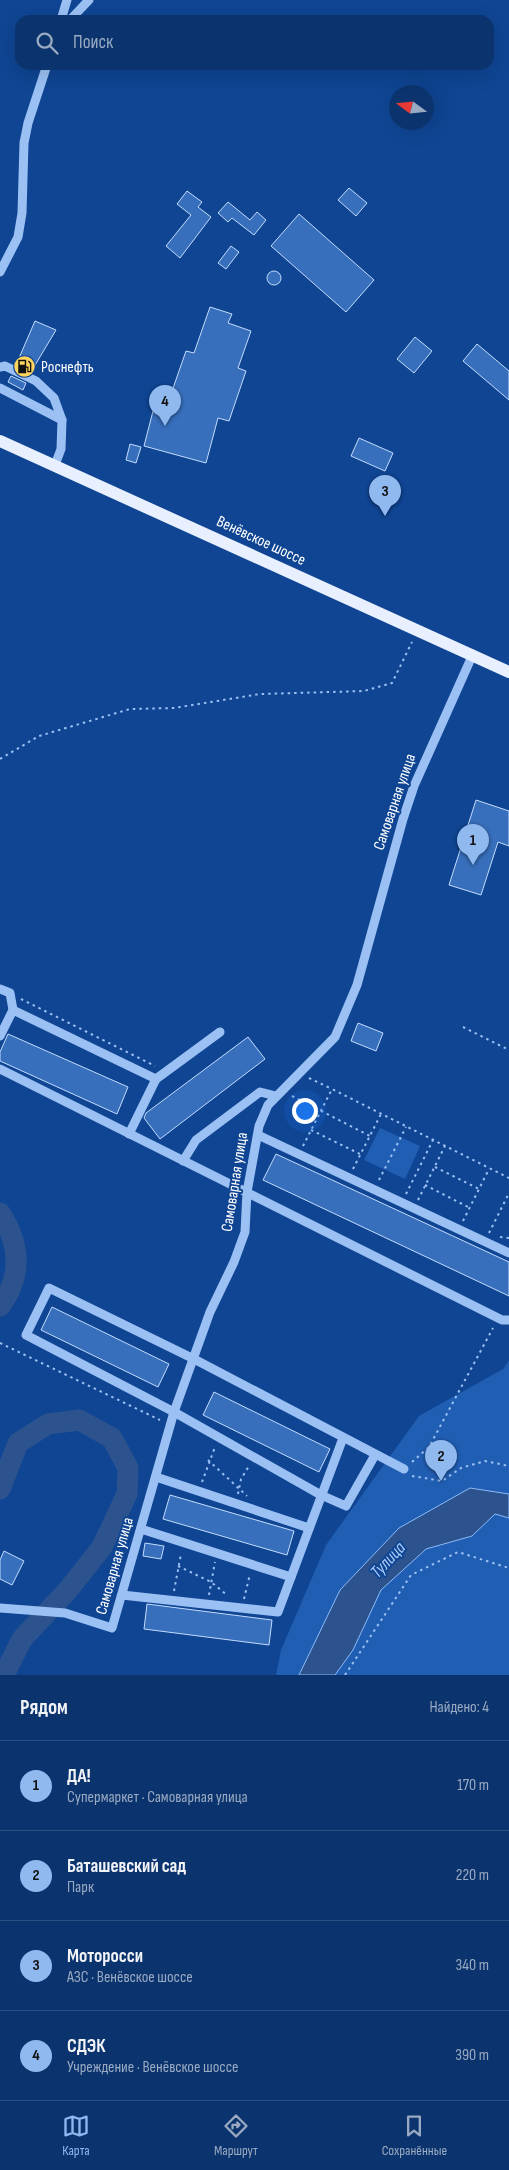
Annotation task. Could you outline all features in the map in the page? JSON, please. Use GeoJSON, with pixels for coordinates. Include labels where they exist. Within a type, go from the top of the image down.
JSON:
{"type":"FeatureCollection","features":[{"type":"Feature","properties":{"kind":"main road","name":"Венёвское шоссе"},"geometry":{"type":"LineString","coordinates":[[0,441],[55,464],[509,672]]}},
{"type":"Feature","properties":{"kind":"street"},"geometry":{"type":"LineString","coordinates":[[62,15],[66,0]]}},
{"type":"Feature","properties":{"kind":"street"},"geometry":{"type":"LineString","coordinates":[[75,15],[89,0]]}},
{"type":"Feature","properties":{"kind":"street"},"geometry":{"type":"LineString","coordinates":[[0,272],[18,237],[22,213],[25,136],[44,70]]}},
{"type":"Feature","properties":{"kind":"street"},"geometry":{"type":"LineString","coordinates":[[0,367],[5,366],[36,381],[54,398],[62,420],[61,449],[55,464]]}},
{"type":"Feature","properties":{"kind":"street"},"geometry":{"type":"LineString","coordinates":[[0,388],[62,420]]}},
{"type":"Feature","properties":{"kind":"street","name":"Самоварная улица"},"geometry":{"type":"LineString","coordinates":[[0,1608],[65,1614],[112,1628],[174,1412],[210,1312],[234,1262],[245,1232],[247,1192],[258,1135],[268,1105],[335,1037],[357,985],[414,786],[473,654]]}},
{"type":"Feature","properties":{"kind":"street"},"geometry":{"type":"LineString","coordinates":[[0,988],[10,993],[13,1010],[0,1036]]}},
{"type":"Feature","properties":{"kind":"street"},"geometry":{"type":"LineString","coordinates":[[13,1010],[156,1079]]}},
{"type":"Feature","properties":{"kind":"street"},"geometry":{"type":"LineString","coordinates":[[129,1134],[156,1079],[220,1032]]}},
{"type":"Feature","properties":{"kind":"street"},"geometry":{"type":"LineString","coordinates":[[0,1069],[498,1318],[509,1320]]}},
{"type":"Feature","properties":{"kind":"street"},"geometry":{"type":"LineString","coordinates":[[183,1161],[196,1140],[260,1092],[278,1094]]}},
{"type":"Feature","properties":{"kind":"street"},"geometry":{"type":"LineString","coordinates":[[258,1135],[509,1253]]}},
{"type":"Feature","properties":{"kind":"street"},"geometry":{"type":"LineString","coordinates":[[375,1454],[346,1506],[321,1495],[174,1412],[26,1335],[49,1288],[194,1359],[404,1469]]}},
{"type":"Feature","properties":{"kind":"street"},"geometry":{"type":"LineString","coordinates":[[122,1595],[278,1612],[343,1438]]}},
{"type":"Feature","properties":{"kind":"street"},"geometry":{"type":"LineString","coordinates":[[156,1477],[309,1528]]}},
{"type":"Feature","properties":{"kind":"street"},"geometry":{"type":"LineString","coordinates":[[141,1529],[291,1577]]}},
{"type":"Feature","properties":{"kind":"path"},"geometry":{"type":"LineString","coordinates":[[0,759],[39,736],[130,709],[174,708],[260,694],[364,691],[392,682],[417,631]]}},
{"type":"Feature","properties":{"kind":"path"},"geometry":{"type":"LineString","coordinates":[[10,993],[166,1071]]}},
{"type":"Feature","properties":{"kind":"path"},"geometry":{"type":"LineString","coordinates":[[463,1027],[509,1050]]}},
{"type":"Feature","properties":{"kind":"path"},"geometry":{"type":"LineString","coordinates":[[300,1073],[509,1178]]}},
{"type":"Feature","properties":{"kind":"path"},"geometry":{"type":"LineString","coordinates":[[299,1154],[332,1089]]}},
{"type":"Feature","properties":{"kind":"path"},"geometry":{"type":"LineString","coordinates":[[278,1094],[321,1111],[370,1136]]}},
{"type":"Feature","properties":{"kind":"path"},"geometry":{"type":"LineString","coordinates":[[349,1178],[381,1114]]}},
{"type":"Feature","properties":{"kind":"path"},"geometry":{"type":"LineString","coordinates":[[374,1190],[406,1126]]}},
{"type":"Feature","properties":{"kind":"path"},"geometry":{"type":"LineString","coordinates":[[311,1130],[360,1154]]}},
{"type":"Feature","properties":{"kind":"path"},"geometry":{"type":"LineString","coordinates":[[402,1203],[433,1140]]}},
{"type":"Feature","properties":{"kind":"path"},"geometry":{"type":"LineString","coordinates":[[414,1208],[445,1146]]}},
{"type":"Feature","properties":{"kind":"path"},"geometry":{"type":"LineString","coordinates":[[434,1167],[479,1189]]}},
{"type":"Feature","properties":{"kind":"path"},"geometry":{"type":"LineString","coordinates":[[459,1230],[489,1169]]}},
{"type":"Feature","properties":{"kind":"path"},"geometry":{"type":"LineString","coordinates":[[425,1185],[470,1208]]}},
{"type":"Feature","properties":{"kind":"path"},"geometry":{"type":"LineString","coordinates":[[485,1242],[509,1193]]}},
{"type":"Feature","properties":{"kind":"path"},"geometry":{"type":"LineString","coordinates":[[498,1318],[429,1447],[404,1469],[411,1476],[442,1481],[462,1468],[485,1461],[509,1466]]}},
{"type":"Feature","properties":{"kind":"path"},"geometry":{"type":"LineString","coordinates":[[0,1343],[170,1425]]}},
{"type":"Feature","properties":{"kind":"path"},"geometry":{"type":"LineString","coordinates":[[199,1491],[208,1460],[220,1438]]}},
{"type":"Feature","properties":{"kind":"path"},"geometry":{"type":"LineString","coordinates":[[236,1504],[241,1479],[255,1458]]}},
{"type":"Feature","properties":{"kind":"path"},"geometry":{"type":"LineString","coordinates":[[208,1460],[240,1487],[262,1512]]}},
{"type":"Feature","properties":{"kind":"path"},"geometry":{"type":"LineString","coordinates":[[173,1600],[178,1566],[184,1543]]}},
{"type":"Feature","properties":{"kind":"path"},"geometry":{"type":"LineString","coordinates":[[345,1675],[411,1575],[458,1552],[509,1568]]}},
{"type":"Feature","properties":{"kind":"path"},"geometry":{"type":"LineString","coordinates":[[208,1604],[217,1554]]}},
{"type":"Feature","properties":{"kind":"path"},"geometry":{"type":"LineString","coordinates":[[178,1566],[211,1582],[242,1608],[252,1565]]}},
{"type":"Feature","properties":{"kind":"shaded area"},"geometry":{"type":"Polygon","coordinates":[[[380,1128],[420,1146],[405,1179],[364,1160],[380,1128]]]}},
{"type":"Feature","properties":{"kind":"shaded area"},"geometry":{"type":"Polygon","coordinates":[[[509,1360],[509,1675],[276,1675],[281,1650],[326,1545],[419,1416],[503,1369],[509,1360]]]}},
{"type":"Feature","properties":{"kind":"water","name":"Тулица"},"geometry":{"type":"Polygon","coordinates":[[[470,1488],[509,1494],[509,1518],[495,1514],[472,1536],[426,1549],[381,1590],[353,1650],[335,1675],[299,1675],[340,1590],[399,1528],[470,1488]]]}},
{"type":"Feature","properties":{"kind":"building"},"geometry":{"type":"Polygon","coordinates":[[[349,188],[367,203],[356,216],[338,200],[349,188]]]}},
{"type":"Feature","properties":{"kind":"building"},"geometry":{"type":"Polygon","coordinates":[[[187,191],[202,202],[198,207],[211,217],[180,258],[166,246],[191,215],[177,204],[187,191]]]}},
{"type":"Feature","properties":{"kind":"building"},"geometry":{"type":"Polygon","coordinates":[[[228,202],[250,220],[257,212],[266,220],[254,235],[232,218],[228,222],[218,213],[228,202]]]}},
{"type":"Feature","properties":{"kind":"building"},"geometry":{"type":"Polygon","coordinates":[[[299,214],[374,280],[346,312],[271,246],[299,214]]]}},
{"type":"Feature","properties":{"kind":"building"},"geometry":{"type":"Polygon","coordinates":[[[231,246],[239,252],[226,269],[218,263],[231,246]]]}},
{"type":"Feature","properties":{"kind":"building"},"geometry":{"type":"Polygon","coordinates":[[[271,271],[277,271],[281,278],[277,285],[271,285],[267,281],[267,275],[271,271]]]}},
{"type":"Feature","properties":{"kind":"building"},"geometry":{"type":"Polygon","coordinates":[[[210,307],[232,314],[228,323],[251,331],[238,368],[246,371],[229,421],[218,418],[206,463],[144,446],[153,411],[164,414],[186,351],[194,353],[210,307]]]}},
{"type":"Feature","properties":{"kind":"building"},"geometry":{"type":"Polygon","coordinates":[[[35,321],[56,330],[31,372],[16,365],[35,321]]]}},
{"type":"Feature","properties":{"kind":"building"},"geometry":{"type":"Polygon","coordinates":[[[415,337],[432,351],[414,373],[397,359],[415,337]]]}},
{"type":"Feature","properties":{"kind":"building"},"geometry":{"type":"Polygon","coordinates":[[[477,344],[509,371],[509,400],[463,361],[477,344]]]}},
{"type":"Feature","properties":{"kind":"building"},"geometry":{"type":"Polygon","coordinates":[[[11,376],[26,383],[23,390],[8,382],[11,376]]]}},
{"type":"Feature","properties":{"kind":"building"},"geometry":{"type":"Polygon","coordinates":[[[359,438],[393,453],[385,471],[351,456],[359,438]]]}},
{"type":"Feature","properties":{"kind":"building"},"geometry":{"type":"Polygon","coordinates":[[[130,444],[141,447],[136,463],[126,460],[130,444]]]}},
{"type":"Feature","properties":{"kind":"building"},"geometry":{"type":"Polygon","coordinates":[[[476,800],[509,811],[509,846],[498,842],[481,895],[449,885],[476,800]]]}},
{"type":"Feature","properties":{"kind":"building"},"geometry":{"type":"Polygon","coordinates":[[[358,1023],[383,1033],[376,1051],[351,1041],[358,1023]]]}},
{"type":"Feature","properties":{"kind":"building"},"geometry":{"type":"Polygon","coordinates":[[[8,1034],[128,1087],[117,1114],[0,1061],[0,1052],[8,1034]]]}},
{"type":"Feature","properties":{"kind":"building"},"geometry":{"type":"Polygon","coordinates":[[[248,1037],[265,1059],[160,1139],[144,1118],[146,1113],[248,1037]]]}},
{"type":"Feature","properties":{"kind":"building"},"geometry":{"type":"Polygon","coordinates":[[[276,1154],[509,1262],[509,1296],[263,1180],[276,1154]]]}},
{"type":"Feature","properties":{"kind":"building"},"geometry":{"type":"Polygon","coordinates":[[[52,1307],[169,1364],[158,1387],[41,1330],[52,1307]]]}},
{"type":"Feature","properties":{"kind":"building"},"geometry":{"type":"Polygon","coordinates":[[[214,1392],[330,1449],[319,1472],[203,1415],[214,1392]]]}},
{"type":"Feature","properties":{"kind":"building"},"geometry":{"type":"Polygon","coordinates":[[[170,1495],[294,1531],[287,1555],[163,1519],[170,1495]]]}},
{"type":"Feature","properties":{"kind":"building"},"geometry":{"type":"Polygon","coordinates":[[[145,1543],[164,1546],[161,1559],[143,1556],[145,1543]]]}},
{"type":"Feature","properties":{"kind":"building"},"geometry":{"type":"Polygon","coordinates":[[[4,1551],[24,1561],[12,1585],[0,1579],[0,1560],[4,1551]]]}},
{"type":"Feature","properties":{"kind":"building"},"geometry":{"type":"Polygon","coordinates":[[[147,1604],[272,1620],[269,1645],[144,1629],[147,1604]]]}},
{"type":"Feature","properties":{"kind":"waterway"},"geometry":{"type":"LineString","coordinates":[[0,1213],[12,1236],[16,1260],[13,1283],[0,1306]]}},
{"type":"Feature","properties":{"kind":"waterway"},"geometry":{"type":"LineString","coordinates":[[0,1489],[18,1443],[48,1424],[79,1420],[112,1438],[128,1468],[127,1494],[102,1547],[68,1590],[22,1639],[4,1675]]}},
{"type":"Feature","properties":{"kind":"place","name":"Роснефть"},"geometry":{"type":"Point","coordinates":[25,367]}},
{"type":"Feature","properties":{"kind":"place","name":"СДЭК"},"geometry":{"type":"Point","coordinates":[165,426]}},
{"type":"Feature","properties":{"kind":"place","name":"Моторосси"},"geometry":{"type":"Point","coordinates":[385,516]}},
{"type":"Feature","properties":{"kind":"place","name":"ДА!"},"geometry":{"type":"Point","coordinates":[473,865]}},
{"type":"Feature","properties":{"kind":"place","name":"Баташевский сад"},"geometry":{"type":"Point","coordinates":[441,1481]}}]}
